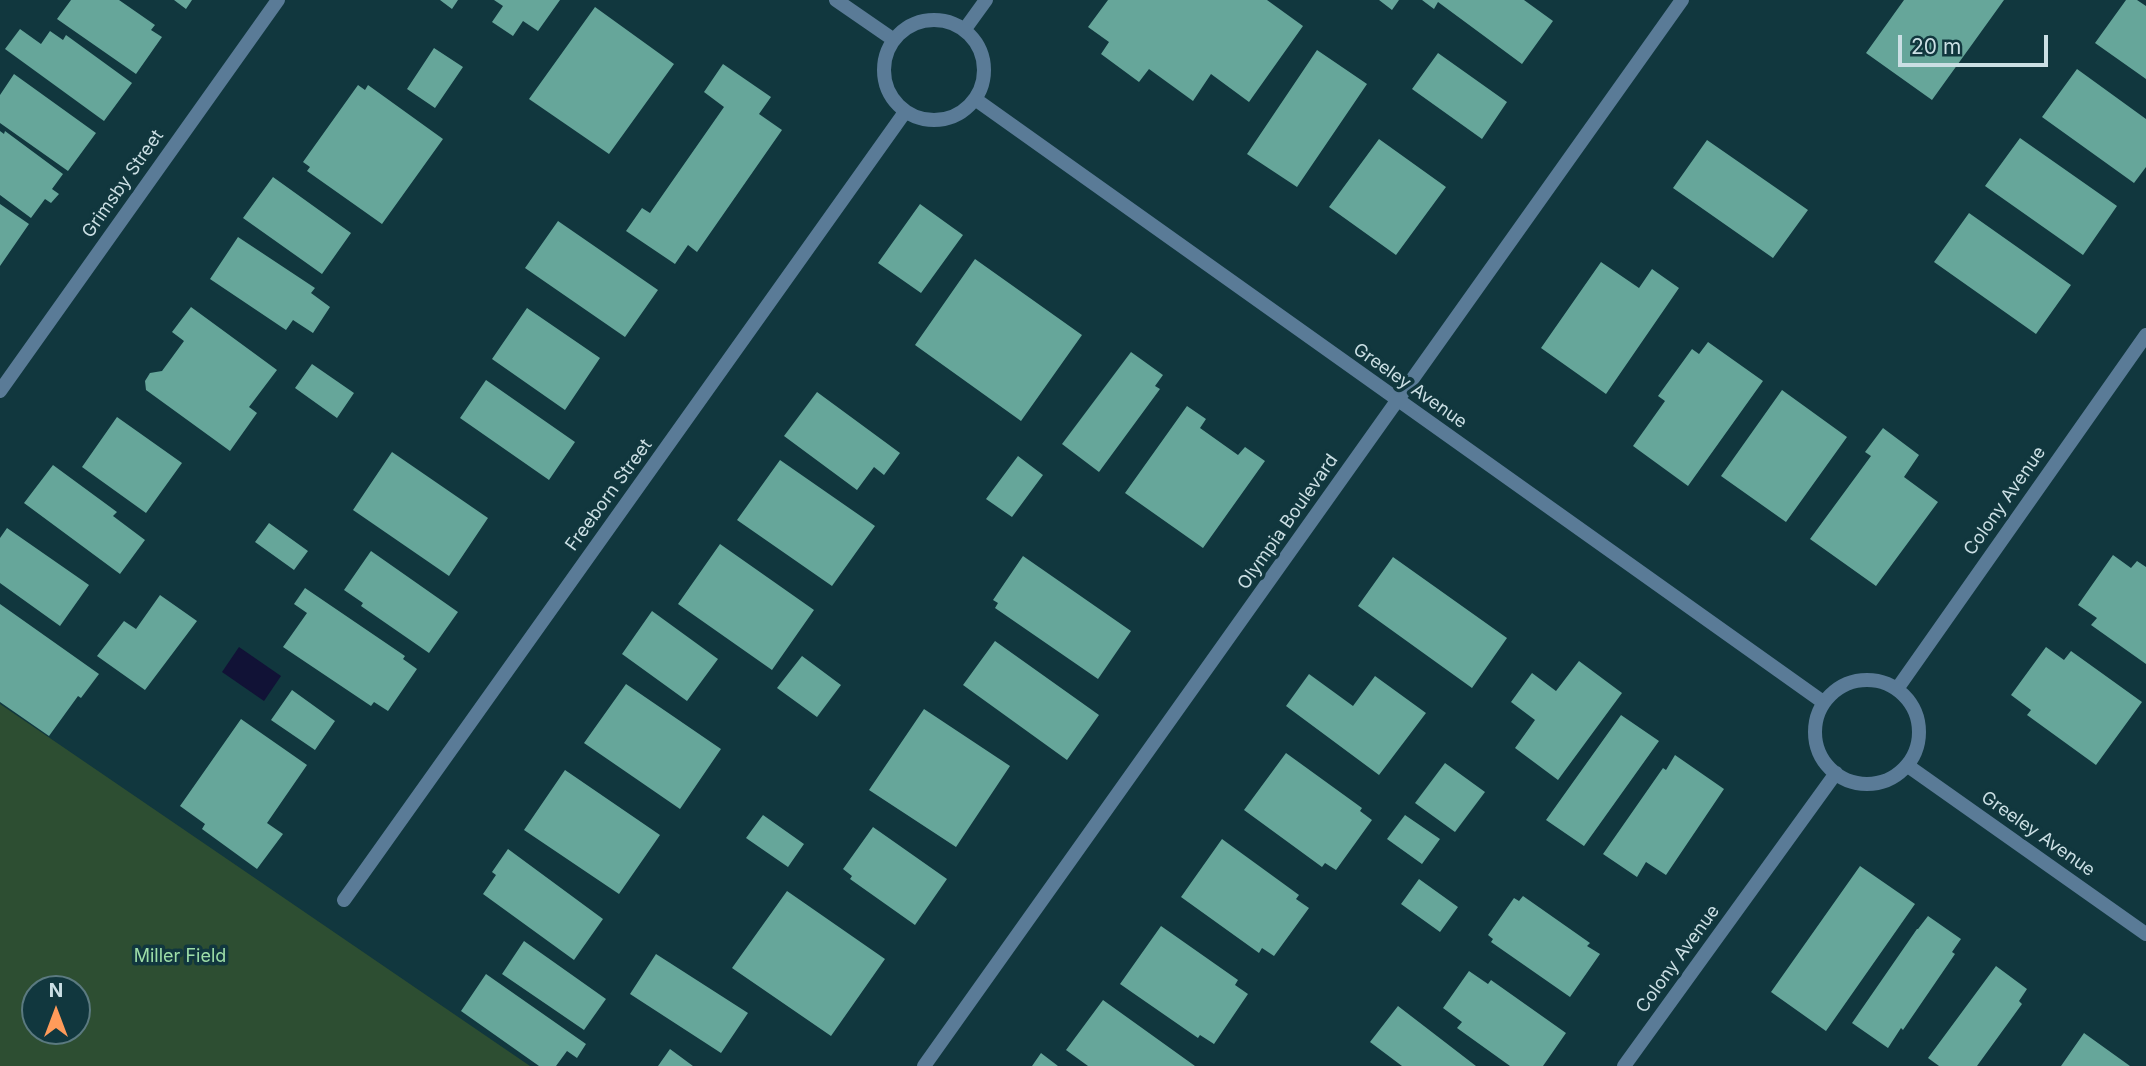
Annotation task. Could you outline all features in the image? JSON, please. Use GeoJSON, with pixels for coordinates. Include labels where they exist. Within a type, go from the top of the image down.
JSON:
{"type":"FeatureCollection","features":[{"type":"Feature","properties":{"kind":"street","name":"Grimsby Street"},"geometry":{"type":"LineString","coordinates":[[0,391],[278,0]]}},
{"type":"Feature","properties":{"kind":"street"},"geometry":{"type":"LineString","coordinates":[[836,0],[894,40]]}},
{"type":"Feature","properties":{"kind":"street"},"geometry":{"type":"LineString","coordinates":[[965,29],[986,0]]}},
{"type":"Feature","properties":{"kind":"street","name":"Olympia Boulevard"},"geometry":{"type":"LineString","coordinates":[[925,1066],[1682,0]]}},
{"type":"Feature","properties":{"kind":"street"},"geometry":{"type":"LineString","coordinates":[[935,19],[951,22],[965,29],[977,42],[984,59],[985,74],[975,99],[955,116],[938,121],[921,119],[905,112],[886,86],[883,70],[886,54],[894,40],[905,29],[919,22],[935,19]]}},
{"type":"Feature","properties":{"kind":"street","name":"Greeley Avenue"},"geometry":{"type":"LineString","coordinates":[[975,99],[1823,702]]}},
{"type":"Feature","properties":{"kind":"street","name":"Freeborn Street"},"geometry":{"type":"LineString","coordinates":[[344,900],[905,112]]}},
{"type":"Feature","properties":{"kind":"street","name":"Colony Avenue"},"geometry":{"type":"LineString","coordinates":[[1897,689],[2146,335]]}},
{"type":"Feature","properties":{"kind":"street"},"geometry":{"type":"LineString","coordinates":[[1882,681],[1897,689],[1909,702],[1917,718],[1919,735],[1908,766],[1890,779],[1872,784],[1855,783],[1825,765],[1817,750],[1814,734],[1816,717],[1823,702],[1849,682],[1882,681]]}},
{"type":"Feature","properties":{"kind":"street","name":"Greeley Avenue"},"geometry":{"type":"LineString","coordinates":[[1908,766],[2146,934]]}},
{"type":"Feature","properties":{"kind":"street","name":"Colony Avenue"},"geometry":{"type":"LineString","coordinates":[[1624,1066],[1836,773]]}},
{"type":"Feature","properties":{"kind":"green space","name":"Miller Field"},"geometry":{"type":"Polygon","coordinates":[[[0,704],[530,1066],[0,1066],[0,704]]]}},
{"type":"Feature","properties":{"kind":"shaded area"},"geometry":{"type":"Polygon","coordinates":[[[239,647],[281,676],[264,701],[222,672],[239,647]]]}},
{"type":"Feature","properties":{"kind":"building"},"geometry":{"type":"Polygon","coordinates":[[[71,0],[119,0],[155,25],[151,30],[162,37],[136,74],[57,19],[71,0]]]}},
{"type":"Feature","properties":{"kind":"building"},"geometry":{"type":"Polygon","coordinates":[[[174,0],[192,0],[186,9],[174,0]]]}},
{"type":"Feature","properties":{"kind":"building"},"geometry":{"type":"Polygon","coordinates":[[[440,0],[458,0],[452,9],[440,0]]]}},
{"type":"Feature","properties":{"kind":"building"},"geometry":{"type":"Polygon","coordinates":[[[494,0],[560,0],[538,31],[523,21],[513,36],[492,22],[503,6],[494,0]]]}},
{"type":"Feature","properties":{"kind":"building"},"geometry":{"type":"Polygon","coordinates":[[[1108,0],[1267,0],[1303,26],[1249,102],[1211,74],[1193,101],[1149,69],[1139,82],[1101,54],[1109,42],[1088,27],[1108,0]]]}},
{"type":"Feature","properties":{"kind":"building"},"geometry":{"type":"Polygon","coordinates":[[[1379,0],[1399,0],[1392,10],[1379,0]]]}},
{"type":"Feature","properties":{"kind":"building"},"geometry":{"type":"Polygon","coordinates":[[[1422,0],[1524,0],[1553,21],[1522,64],[1438,2],[1434,9],[1422,0]]]}},
{"type":"Feature","properties":{"kind":"building"},"geometry":{"type":"Polygon","coordinates":[[[1904,0],[2004,0],[1932,100],[1866,53],[1904,0]]]}},
{"type":"Feature","properties":{"kind":"building"},"geometry":{"type":"Polygon","coordinates":[[[2126,0],[2137,0],[2146,6],[2146,79],[2095,43],[2126,0]]]}},
{"type":"Feature","properties":{"kind":"building"},"geometry":{"type":"Polygon","coordinates":[[[595,7],[674,64],[609,154],[529,99],[595,7]]]}},
{"type":"Feature","properties":{"kind":"building"},"geometry":{"type":"Polygon","coordinates":[[[20,29],[41,44],[50,31],[63,40],[66,35],[132,83],[104,121],[5,49],[20,29]]]}},
{"type":"Feature","properties":{"kind":"building"},"geometry":{"type":"Polygon","coordinates":[[[434,48],[463,67],[435,108],[407,89],[434,48]]]}},
{"type":"Feature","properties":{"kind":"building"},"geometry":{"type":"Polygon","coordinates":[[[1317,50],[1367,84],[1297,187],[1247,154],[1317,50]]]}},
{"type":"Feature","properties":{"kind":"building"},"geometry":{"type":"Polygon","coordinates":[[[1438,53],[1507,102],[1482,139],[1412,89],[1438,53]]]}},
{"type":"Feature","properties":{"kind":"building"},"geometry":{"type":"Polygon","coordinates":[[[723,64],[771,97],[759,114],[782,130],[697,252],[688,245],[675,264],[626,231],[642,208],[650,213],[724,107],[704,92],[723,64]]]}},
{"type":"Feature","properties":{"kind":"building"},"geometry":{"type":"Polygon","coordinates":[[[2077,69],[2146,119],[2146,167],[2134,183],[2042,117],[2077,69]]]}},
{"type":"Feature","properties":{"kind":"building"},"geometry":{"type":"Polygon","coordinates":[[[14,74],[96,133],[68,171],[0,123],[0,95],[14,74]]]}},
{"type":"Feature","properties":{"kind":"building"},"geometry":{"type":"Polygon","coordinates":[[[358,85],[365,90],[368,85],[443,139],[382,224],[307,171],[310,167],[303,162],[358,85]]]}},
{"type":"Feature","properties":{"kind":"building"},"geometry":{"type":"Polygon","coordinates":[[[0,131],[4,134],[5,131],[63,174],[52,189],[59,194],[51,203],[45,199],[31,218],[0,195],[0,131]]]}},
{"type":"Feature","properties":{"kind":"building"},"geometry":{"type":"Polygon","coordinates":[[[2020,138],[2117,206],[2083,255],[1985,186],[2020,138]]]}},
{"type":"Feature","properties":{"kind":"building"},"geometry":{"type":"Polygon","coordinates":[[[1379,139],[1446,187],[1396,255],[1329,207],[1379,139]]]}},
{"type":"Feature","properties":{"kind":"building"},"geometry":{"type":"Polygon","coordinates":[[[1707,140],[1808,210],[1773,258],[1673,188],[1707,140]]]}},
{"type":"Feature","properties":{"kind":"building"},"geometry":{"type":"Polygon","coordinates":[[[273,177],[351,233],[322,274],[243,218],[273,177]]]}},
{"type":"Feature","properties":{"kind":"building"},"geometry":{"type":"Polygon","coordinates":[[[0,204],[29,224],[0,266],[0,204]]]}},
{"type":"Feature","properties":{"kind":"building"},"geometry":{"type":"Polygon","coordinates":[[[920,204],[963,235],[921,293],[878,263],[920,204]]]}},
{"type":"Feature","properties":{"kind":"building"},"geometry":{"type":"Polygon","coordinates":[[[1969,213],[2071,285],[2036,334],[1934,262],[1969,213]]]}},
{"type":"Feature","properties":{"kind":"building"},"geometry":{"type":"Polygon","coordinates":[[[558,221],[658,290],[625,337],[525,268],[558,221]]]}},
{"type":"Feature","properties":{"kind":"building"},"geometry":{"type":"Polygon","coordinates":[[[238,237],[315,288],[311,293],[330,307],[313,333],[293,320],[286,330],[210,279],[238,237]]]}},
{"type":"Feature","properties":{"kind":"building"},"geometry":{"type":"Polygon","coordinates":[[[975,259],[1082,335],[1021,421],[915,345],[975,259]]]}},
{"type":"Feature","properties":{"kind":"building"},"geometry":{"type":"Polygon","coordinates":[[[1601,262],[1639,288],[1652,269],[1679,288],[1606,394],[1541,348],[1601,262]]]}},
{"type":"Feature","properties":{"kind":"building"},"geometry":{"type":"Polygon","coordinates":[[[191,307],[277,370],[249,407],[257,413],[230,451],[146,390],[145,381],[150,373],[162,371],[184,341],[172,332],[191,307]]]}},
{"type":"Feature","properties":{"kind":"building"},"geometry":{"type":"Polygon","coordinates":[[[527,308],[600,358],[565,410],[492,359],[527,308]]]}},
{"type":"Feature","properties":{"kind":"building"},"geometry":{"type":"Polygon","coordinates":[[[1708,342],[1763,381],[1688,486],[1633,446],[1665,401],[1658,396],[1692,349],[1699,354],[1708,342]]]}},
{"type":"Feature","properties":{"kind":"building"},"geometry":{"type":"Polygon","coordinates":[[[1131,352],[1163,375],[1155,386],[1160,389],[1099,472],[1062,444],[1131,352]]]}},
{"type":"Feature","properties":{"kind":"building"},"geometry":{"type":"Polygon","coordinates":[[[312,364],[354,393],[337,418],[295,388],[312,364]]]}},
{"type":"Feature","properties":{"kind":"building"},"geometry":{"type":"Polygon","coordinates":[[[486,380],[575,442],[549,480],[460,418],[486,380]]]}},
{"type":"Feature","properties":{"kind":"building"},"geometry":{"type":"Polygon","coordinates":[[[1782,390],[1847,437],[1786,522],[1721,476],[1782,390]]]}},
{"type":"Feature","properties":{"kind":"building"},"geometry":{"type":"Polygon","coordinates":[[[817,392],[900,453],[884,475],[874,467],[857,490],[784,436],[817,392]]]}},
{"type":"Feature","properties":{"kind":"building"},"geometry":{"type":"Polygon","coordinates":[[[1187,406],[1206,419],[1200,428],[1238,455],[1245,447],[1265,461],[1203,548],[1125,493],[1187,406]]]}},
{"type":"Feature","properties":{"kind":"building"},"geometry":{"type":"Polygon","coordinates":[[[117,417],[182,463],[146,513],[82,467],[117,417]]]}},
{"type":"Feature","properties":{"kind":"building"},"geometry":{"type":"Polygon","coordinates":[[[1883,428],[1919,455],[1904,477],[1938,502],[1876,586],[1810,539],[1871,456],[1865,452],[1883,428]]]}},
{"type":"Feature","properties":{"kind":"building"},"geometry":{"type":"Polygon","coordinates":[[[392,452],[488,518],[449,576],[353,510],[392,452]]]}},
{"type":"Feature","properties":{"kind":"building"},"geometry":{"type":"Polygon","coordinates":[[[1018,456],[1043,475],[1012,517],[986,499],[1018,456]]]}},
{"type":"Feature","properties":{"kind":"building"},"geometry":{"type":"Polygon","coordinates":[[[780,460],[875,526],[832,586],[737,520],[780,460]]]}},
{"type":"Feature","properties":{"kind":"building"},"geometry":{"type":"Polygon","coordinates":[[[53,465],[117,512],[113,516],[145,540],[120,574],[24,503],[53,465]]]}},
{"type":"Feature","properties":{"kind":"building"},"geometry":{"type":"Polygon","coordinates":[[[269,523],[308,551],[294,570],[255,542],[269,523]]]}},
{"type":"Feature","properties":{"kind":"building"},"geometry":{"type":"Polygon","coordinates":[[[7,528],[89,585],[60,626],[0,583],[0,538],[7,528]]]}},
{"type":"Feature","properties":{"kind":"building"},"geometry":{"type":"Polygon","coordinates":[[[720,544],[814,610],[772,670],[678,604],[720,544]]]}},
{"type":"Feature","properties":{"kind":"building"},"geometry":{"type":"Polygon","coordinates":[[[371,551],[458,612],[429,653],[361,606],[363,603],[344,590],[371,551]]]}},
{"type":"Feature","properties":{"kind":"building"},"geometry":{"type":"Polygon","coordinates":[[[2113,555],[2131,568],[2137,561],[2146,567],[2146,664],[2091,625],[2097,618],[2078,605],[2113,555]]]}},
{"type":"Feature","properties":{"kind":"building"},"geometry":{"type":"Polygon","coordinates":[[[1023,556],[1131,631],[1098,679],[995,608],[998,603],[993,600],[1023,556]]]}},
{"type":"Feature","properties":{"kind":"building"},"geometry":{"type":"Polygon","coordinates":[[[1393,557],[1507,638],[1472,688],[1358,606],[1393,557]]]}},
{"type":"Feature","properties":{"kind":"building"},"geometry":{"type":"Polygon","coordinates":[[[305,588],[405,656],[403,659],[417,669],[388,711],[374,702],[371,706],[283,647],[307,613],[294,604],[305,588]]]}},
{"type":"Feature","properties":{"kind":"building"},"geometry":{"type":"Polygon","coordinates":[[[160,595],[197,621],[145,690],[97,656],[124,621],[136,629],[160,595]]]}},
{"type":"Feature","properties":{"kind":"building"},"geometry":{"type":"Polygon","coordinates":[[[0,604],[99,674],[81,698],[78,696],[49,736],[0,702],[0,604]]]}},
{"type":"Feature","properties":{"kind":"building"},"geometry":{"type":"Polygon","coordinates":[[[652,611],[718,659],[687,701],[622,654],[652,611]]]}},
{"type":"Feature","properties":{"kind":"building"},"geometry":{"type":"Polygon","coordinates":[[[995,641],[1099,715],[1067,760],[963,685],[995,641]]]}},
{"type":"Feature","properties":{"kind":"building"},"geometry":{"type":"Polygon","coordinates":[[[2046,647],[2064,660],[2071,651],[2142,702],[2096,765],[2027,715],[2031,710],[2011,695],[2046,647]]]}},
{"type":"Feature","properties":{"kind":"building"},"geometry":{"type":"Polygon","coordinates":[[[802,656],[841,685],[817,717],[777,688],[802,656]]]}},
{"type":"Feature","properties":{"kind":"building"},"geometry":{"type":"Polygon","coordinates":[[[1579,661],[1622,693],[1558,780],[1515,748],[1535,720],[1511,702],[1532,673],[1556,691],[1579,661]]]}},
{"type":"Feature","properties":{"kind":"building"},"geometry":{"type":"Polygon","coordinates":[[[1309,674],[1353,706],[1375,676],[1426,713],[1379,775],[1286,706],[1309,674]]]}},
{"type":"Feature","properties":{"kind":"building"},"geometry":{"type":"Polygon","coordinates":[[[626,684],[721,749],[680,809],[584,743],[626,684]]]}},
{"type":"Feature","properties":{"kind":"building"},"geometry":{"type":"Polygon","coordinates":[[[292,690],[335,721],[315,750],[271,720],[292,690]]]}},
{"type":"Feature","properties":{"kind":"building"},"geometry":{"type":"Polygon","coordinates":[[[924,709],[1010,766],[956,847],[869,790],[924,709]]]}},
{"type":"Feature","properties":{"kind":"building"},"geometry":{"type":"Polygon","coordinates":[[[1621,715],[1659,741],[1584,846],[1546,820],[1621,715]]]}},
{"type":"Feature","properties":{"kind":"building"},"geometry":{"type":"Polygon","coordinates":[[[241,719],[307,765],[267,823],[283,834],[257,869],[202,829],[205,824],[180,806],[241,719]]]}},
{"type":"Feature","properties":{"kind":"building"},"geometry":{"type":"Polygon","coordinates":[[[1286,753],[1362,808],[1360,811],[1372,820],[1336,870],[1325,863],[1322,867],[1244,810],[1286,753]]]}},
{"type":"Feature","properties":{"kind":"building"},"geometry":{"type":"Polygon","coordinates":[[[1675,755],[1724,789],[1666,875],[1646,862],[1637,877],[1603,854],[1675,755]]]}},
{"type":"Feature","properties":{"kind":"building"},"geometry":{"type":"Polygon","coordinates":[[[1445,763],[1485,792],[1455,832],[1415,803],[1445,763]]]}},
{"type":"Feature","properties":{"kind":"building"},"geometry":{"type":"Polygon","coordinates":[[[565,770],[660,835],[619,894],[524,830],[565,770]]]}},
{"type":"Feature","properties":{"kind":"building"},"geometry":{"type":"Polygon","coordinates":[[[763,815],[804,844],[788,867],[746,838],[763,815]]]}},
{"type":"Feature","properties":{"kind":"building"},"geometry":{"type":"Polygon","coordinates":[[[1405,815],[1440,839],[1422,864],[1387,839],[1405,815]]]}},
{"type":"Feature","properties":{"kind":"building"},"geometry":{"type":"Polygon","coordinates":[[[873,827],[947,879],[915,925],[850,879],[852,876],[843,869],[873,827]]]}},
{"type":"Feature","properties":{"kind":"building"},"geometry":{"type":"Polygon","coordinates":[[[1222,839],[1299,895],[1296,899],[1309,908],[1274,956],[1262,948],[1259,953],[1181,897],[1222,839]]]}},
{"type":"Feature","properties":{"kind":"building"},"geometry":{"type":"Polygon","coordinates":[[[508,849],[603,919],[574,960],[483,894],[496,875],[492,872],[508,849]]]}},
{"type":"Feature","properties":{"kind":"building"},"geometry":{"type":"Polygon","coordinates":[[[1860,866],[1915,904],[1826,1031],[1771,992],[1860,866]]]}},
{"type":"Feature","properties":{"kind":"building"},"geometry":{"type":"Polygon","coordinates":[[[1419,879],[1458,907],[1440,932],[1401,904],[1419,879]]]}},
{"type":"Feature","properties":{"kind":"building"},"geometry":{"type":"Polygon","coordinates":[[[787,891],[885,959],[831,1036],[732,968],[787,891]]]}},
{"type":"Feature","properties":{"kind":"building"},"geometry":{"type":"Polygon","coordinates":[[[1523,896],[1590,943],[1587,946],[1600,954],[1570,997],[1491,942],[1493,939],[1488,935],[1514,898],[1519,901],[1523,896]]]}},
{"type":"Feature","properties":{"kind":"building"},"geometry":{"type":"Polygon","coordinates":[[[1928,916],[1961,939],[1952,952],[1955,954],[1888,1048],[1852,1023],[1928,916]]]}},
{"type":"Feature","properties":{"kind":"building"},"geometry":{"type":"Polygon","coordinates":[[[1161,926],[1238,980],[1235,985],[1248,994],[1214,1044],[1200,1035],[1198,1038],[1120,984],[1161,926]]]}},
{"type":"Feature","properties":{"kind":"building"},"geometry":{"type":"Polygon","coordinates":[[[524,941],[606,999],[584,1030],[502,974],[524,941]]]}},
{"type":"Feature","properties":{"kind":"building"},"geometry":{"type":"Polygon","coordinates":[[[656,954],[748,1013],[721,1053],[630,994],[656,954]]]}},
{"type":"Feature","properties":{"kind":"building"},"geometry":{"type":"Polygon","coordinates":[[[1996,966],[2027,989],[2019,1001],[2022,1004],[1977,1066],[1939,1066],[1928,1058],[1996,966]]]}},
{"type":"Feature","properties":{"kind":"building"},"geometry":{"type":"Polygon","coordinates":[[[1469,971],[1488,984],[1491,980],[1566,1033],[1543,1066],[1510,1066],[1457,1028],[1462,1022],[1443,1008],[1469,971]]]}},
{"type":"Feature","properties":{"kind":"building"},"geometry":{"type":"Polygon","coordinates":[[[486,974],[586,1044],[577,1058],[567,1051],[556,1066],[539,1066],[461,1011],[486,974]]]}},
{"type":"Feature","properties":{"kind":"building"},"geometry":{"type":"Polygon","coordinates":[[[1103,1000],[1195,1066],[1088,1066],[1066,1050],[1103,1000]]]}},
{"type":"Feature","properties":{"kind":"building"},"geometry":{"type":"Polygon","coordinates":[[[1398,1006],[1476,1066],[1402,1066],[1370,1042],[1398,1006]]]}},
{"type":"Feature","properties":{"kind":"building"},"geometry":{"type":"Polygon","coordinates":[[[2084,1033],[2130,1066],[2061,1066],[2084,1033]]]}},
{"type":"Feature","properties":{"kind":"building"},"geometry":{"type":"Polygon","coordinates":[[[670,1049],[693,1066],[658,1066],[670,1049]]]}},
{"type":"Feature","properties":{"kind":"building"},"geometry":{"type":"Polygon","coordinates":[[[1041,1053],[1058,1066],[1032,1066],[1041,1053]]]}}]}
